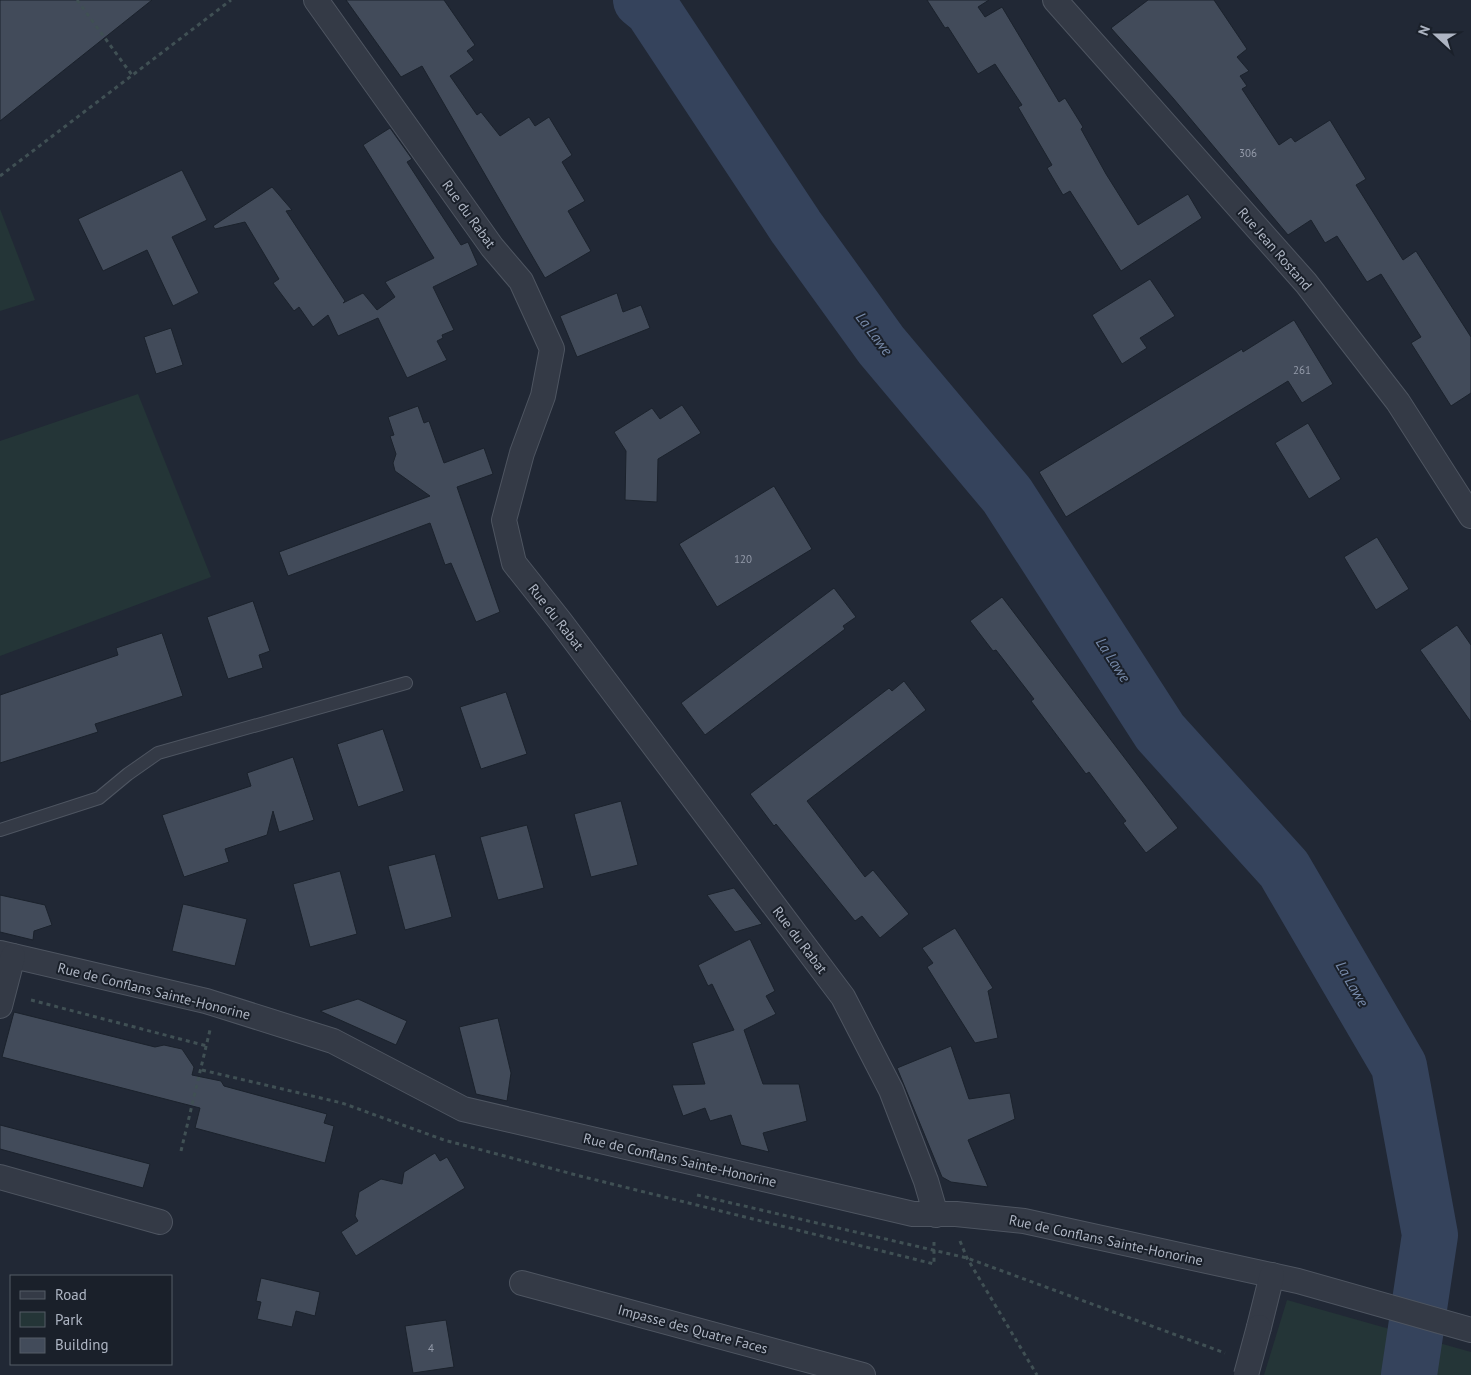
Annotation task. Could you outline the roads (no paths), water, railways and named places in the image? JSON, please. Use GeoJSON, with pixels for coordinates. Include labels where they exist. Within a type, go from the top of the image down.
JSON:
{"type":"FeatureCollection","features":[{"type":"Feature","properties":{"kind":"street","name":"Rue du Rabat"},"geometry":{"type":"LineString","coordinates":[[316,0],[492,247],[521,281],[552,349],[543,396],[522,453],[504,520],[514,563],[560,621],[843,997],[891,1090],[926,1181],[946,1214]]}},
{"type":"Feature","properties":{"kind":"street","name":"Rue Jean Rostand"},"geometry":{"type":"LineString","coordinates":[[1055,0],[1306,283],[1398,402],[1471,516]]}},
{"type":"Feature","properties":{"kind":"street","name":"Rue de Conflans Sainte-Honorine"},"geometry":{"type":"LineString","coordinates":[[6,955],[216,1004],[333,1041],[463,1108],[913,1214],[946,1214],[1024,1221],[1272,1275],[1466,1329]]}},
{"type":"Feature","properties":{"kind":"street"},"geometry":{"type":"LineString","coordinates":[[2,1000],[6,955]]}},
{"type":"Feature","properties":{"kind":"street"},"geometry":{"type":"LineString","coordinates":[[0,1177],[160,1222]]}},
{"type":"Feature","properties":{"kind":"street"},"geometry":{"type":"LineString","coordinates":[[1246,1375],[1272,1275]]}},
{"type":"Feature","properties":{"kind":"street","name":"Impasse des Quatre Faces"},"geometry":{"type":"LineString","coordinates":[[522,1283],[863,1375]]}},
{"type":"Feature","properties":{"kind":"lane"},"geometry":{"type":"LineString","coordinates":[[0,830],[100,798],[128,774],[158,753],[406,683]]}},
{"type":"Feature","properties":{"kind":"waterway","name":"La Lawe"},"geometry":{"type":"LineString","coordinates":[[641,0],[652,9],[796,227],[881,345],[1007,495],[1160,732],[1284,869],[1399,1066],[1430,1235],[1409,1375]]}}]}
